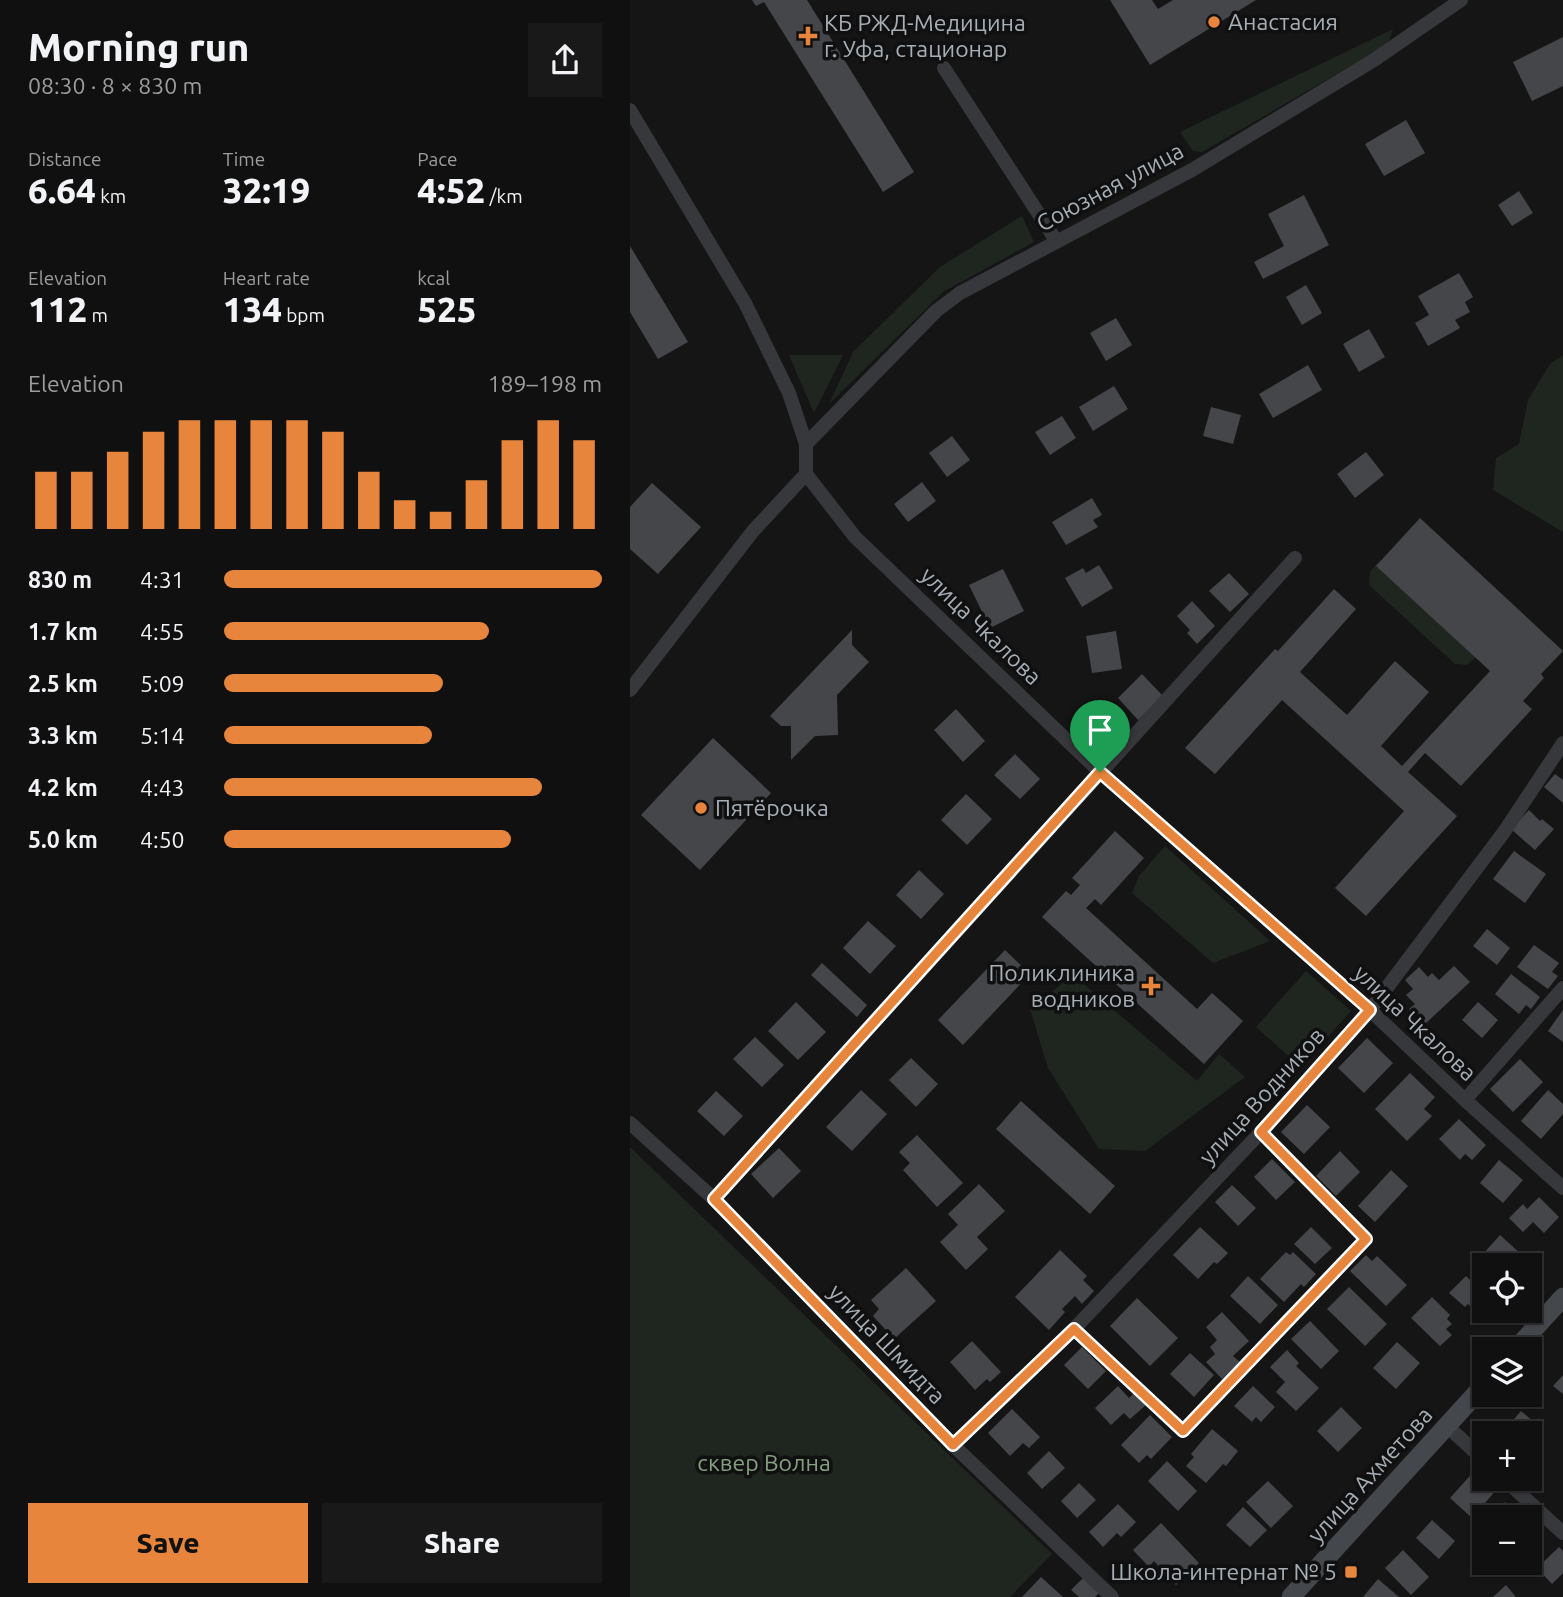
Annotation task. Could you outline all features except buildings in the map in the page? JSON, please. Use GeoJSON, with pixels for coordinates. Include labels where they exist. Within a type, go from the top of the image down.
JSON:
{"type":"FeatureCollection","features":[{"type":"Feature","properties":{"kind":"main road"},"geometry":{"type":"LineString","coordinates":[[1527,1337],[1563,1297]]}},
{"type":"Feature","properties":{"kind":"main road","name":"улица Ахметова"},"geometry":{"type":"LineString","coordinates":[[1291,1597],[1472,1398]]}},
{"type":"Feature","properties":{"kind":"street","name":"Союзная улица"},"geometry":{"type":"LineString","coordinates":[[806,443],[936,311],[960,293],[1192,170],[1374,60],[1461,0]]}},
{"type":"Feature","properties":{"kind":"street"},"geometry":{"type":"LineString","coordinates":[[944,68],[1057,242]]}},
{"type":"Feature","properties":{"kind":"street"},"geometry":{"type":"LineString","coordinates":[[630,110],[745,303],[789,393],[806,443],[806,474],[753,531],[630,690]]}},
{"type":"Feature","properties":{"kind":"street","name":"улица Чкалова"},"geometry":{"type":"LineString","coordinates":[[806,474],[855,537],[1100,772],[1370,1010],[1563,1188]]}},
{"type":"Feature","properties":{"kind":"street"},"geometry":{"type":"LineString","coordinates":[[714,1199],[1295,558]]}},
{"type":"Feature","properties":{"kind":"street","name":"улица Водников"},"geometry":{"type":"LineString","coordinates":[[953,1445],[1074,1329],[1261,1132],[1370,1010],[1504,832],[1563,743]]}},
{"type":"Feature","properties":{"kind":"street"},"geometry":{"type":"LineString","coordinates":[[1465,1100],[1563,988]]}},
{"type":"Feature","properties":{"kind":"street","name":"улица Шмидта"},"geometry":{"type":"LineString","coordinates":[[630,1123],[714,1199],[953,1445],[1112,1597]]}},
{"type":"Feature","properties":{"kind":"street"},"geometry":{"type":"LineString","coordinates":[[1074,1329],[1183,1431],[1366,1239],[1261,1132]]}},
{"type":"Feature","properties":{"kind":"street"},"geometry":{"type":"LineString","coordinates":[[1447,1426],[1472,1449]]}},
{"type":"Feature","properties":{"kind":"street"},"geometry":{"type":"LineString","coordinates":[[1517,1491],[1563,1532]]}},
{"type":"Feature","properties":{"kind":"green space"},"geometry":{"type":"Polygon","coordinates":[[[1393,29],[1385,46],[1202,152],[1193,151],[1180,132],[1393,29]]]}},
{"type":"Feature","properties":{"kind":"green space"},"geometry":{"type":"Polygon","coordinates":[[[1022,216],[1034,242],[943,292],[829,404],[853,352],[940,267],[1022,216]]]}},
{"type":"Feature","properties":{"kind":"green space"},"geometry":{"type":"Polygon","coordinates":[[[789,355],[843,355],[814,413],[789,355]]]}},
{"type":"Feature","properties":{"kind":"green space"},"geometry":{"type":"Polygon","coordinates":[[[1563,355],[1563,532],[1493,490],[1496,458],[1519,444],[1528,400],[1550,364],[1563,355]]]}},
{"type":"Feature","properties":{"kind":"green space"},"geometry":{"type":"Polygon","coordinates":[[[1380,560],[1481,653],[1467,665],[1455,664],[1369,585],[1370,572],[1380,560]]]}},
{"type":"Feature","properties":{"kind":"green space"},"geometry":{"type":"Polygon","coordinates":[[[1165,846],[1270,941],[1213,963],[1132,893],[1139,876],[1165,846]]]}},
{"type":"Feature","properties":{"kind":"green space"},"geometry":{"type":"Polygon","coordinates":[[[1306,971],[1351,1011],[1301,1067],[1256,1027],[1306,971]]]}},
{"type":"Feature","properties":{"kind":"green space"},"geometry":{"type":"Polygon","coordinates":[[[1073,975],[1197,1081],[1219,1054],[1245,1077],[1145,1151],[1099,1149],[1048,1068],[1030,1009],[1073,975]]]}},
{"type":"Feature","properties":{"kind":"green space","name":"сквер Волна"},"geometry":{"type":"Polygon","coordinates":[[[630,1147],[1052,1554],[1010,1597],[630,1597],[630,1147]]]}},
{"type":"Feature","properties":{"kind":"place","name":"Анастасия"},"geometry":{"type":"Point","coordinates":[1214,22]}},
{"type":"Feature","properties":{"kind":"place","name":"КБ РЖД-Медицина г. Уфа, стационар"},"geometry":{"type":"Point","coordinates":[808,36]}},
{"type":"Feature","properties":{"kind":"place","name":"Пятёрочка"},"geometry":{"type":"Point","coordinates":[701,808]}},
{"type":"Feature","properties":{"kind":"place","name":"Поликлиника водников"},"geometry":{"type":"Point","coordinates":[1151,986]}},
{"type":"Feature","properties":{"kind":"place","name":"Школа-интернат № 5"},"geometry":{"type":"Point","coordinates":[1351,1572]}},
{"type":"Feature","properties":{"kind":"route"},"geometry":{"type":"LineString","coordinates":[[1100,772],[1370,1010],[1261,1132],[1366,1239],[1183,1431],[1074,1329],[953,1445],[714,1199],[1100,772]]}}]}
